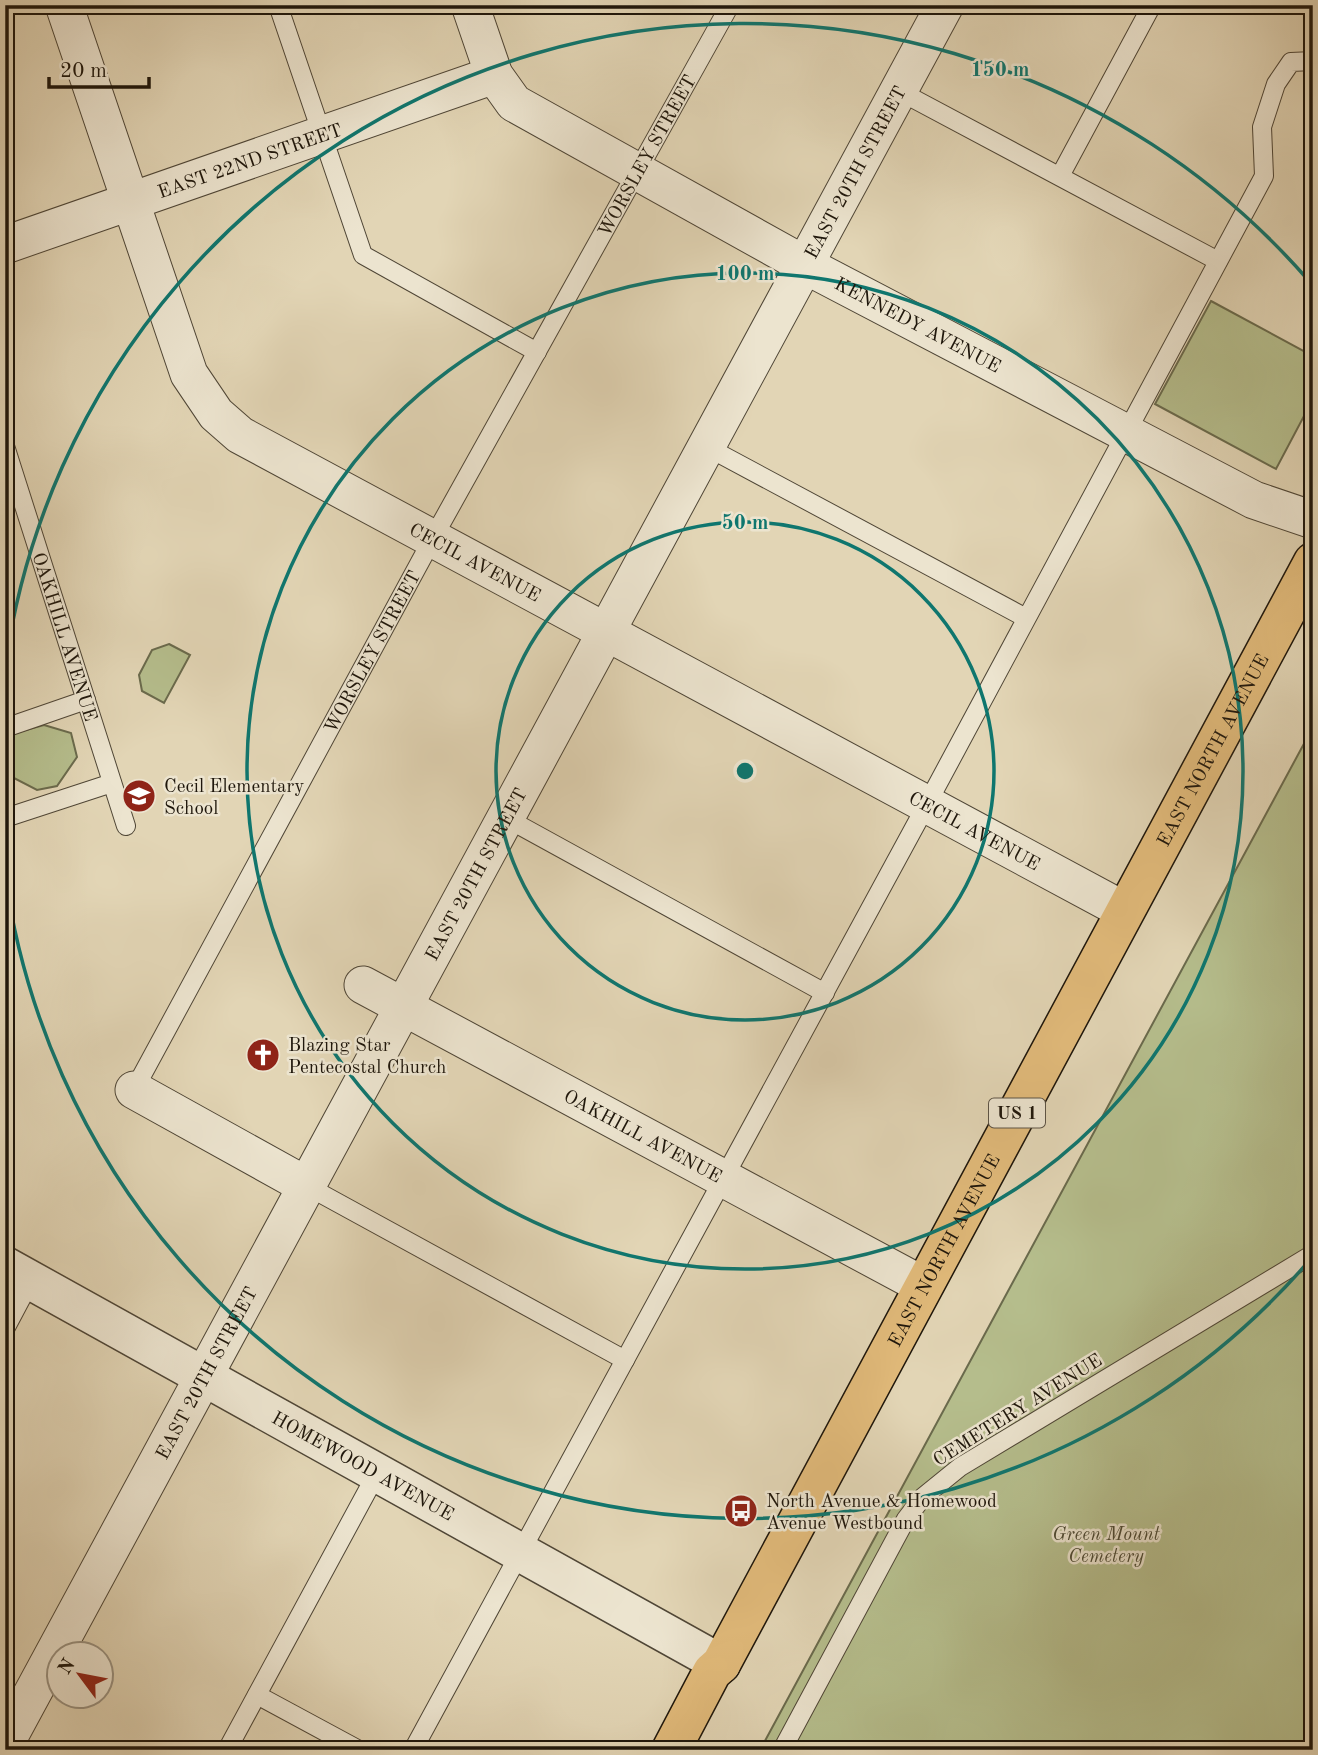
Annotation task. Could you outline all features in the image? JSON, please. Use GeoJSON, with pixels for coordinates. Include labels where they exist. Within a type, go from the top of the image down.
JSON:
{"type":"FeatureCollection","features":[{"type":"Feature","properties":{"kind":"main road","name":"EAST NORTH AVENUE"},"geometry":{"type":"LineString","coordinates":[[671,1750],[712,1672],[720,1664],[1313,562]]}},
{"type":"Feature","properties":{"kind":"street","name":"CECIL AVENUE"},"geometry":{"type":"LineString","coordinates":[[64,5],[189,374],[216,414],[240,435],[1125,911]]}},
{"type":"Feature","properties":{"kind":"street","name":"KENNEDY AVENUE"},"geometry":{"type":"LineString","coordinates":[[470,5],[494,75],[514,103],[805,265],[1254,500],[1313,520]]}},
{"type":"Feature","properties":{"kind":"street","name":"EAST 20TH STREET"},"geometry":{"type":"LineString","coordinates":[[5,1744],[945,5]]}},
{"type":"Feature","properties":{"kind":"street","name":"EAST 22ND STREET"},"geometry":{"type":"LineString","coordinates":[[5,245],[494,75]]}},
{"type":"Feature","properties":{"kind":"street","name":"OAKHILL AVENUE"},"geometry":{"type":"LineString","coordinates":[[363,985],[924,1286]]}},
{"type":"Feature","properties":{"kind":"street","name":"WORSLEY STREET"},"geometry":{"type":"LineString","coordinates":[[134,1090],[307,1186]]}},
{"type":"Feature","properties":{"kind":"street","name":"HOMEWOOD AVENUE"},"geometry":{"type":"LineString","coordinates":[[18,1273],[720,1664]]}},
{"type":"Feature","properties":{"kind":"lane"},"geometry":{"type":"LineString","coordinates":[[278,5],[363,255],[537,352]]}},
{"type":"Feature","properties":{"kind":"lane","name":"WORSLEY STREET"},"geometry":{"type":"LineString","coordinates":[[134,1090],[433,538],[730,5]]}},
{"type":"Feature","properties":{"kind":"lane"},"geometry":{"type":"LineString","coordinates":[[1060,176],[1152,5]]}},
{"type":"Feature","properties":{"kind":"lane"},"geometry":{"type":"LineString","coordinates":[[413,1750],[825,993],[1264,176],[1262,127],[1276,84],[1291,62],[1313,61]]}},
{"type":"Feature","properties":{"kind":"lane"},"geometry":{"type":"LineString","coordinates":[[899,91],[1219,261]]}},
{"type":"Feature","properties":{"kind":"lane","name":"OAKHILL AVENUE"},"geometry":{"type":"LineString","coordinates":[[5,446],[126,826]]}},
{"type":"Feature","properties":{"kind":"lane"},"geometry":{"type":"LineString","coordinates":[[706,447],[1026,618]]}},
{"type":"Feature","properties":{"kind":"lane"},"geometry":{"type":"LineString","coordinates":[[5,728],[86,700]]}},
{"type":"Feature","properties":{"kind":"lane"},"geometry":{"type":"LineString","coordinates":[[5,818],[112,783]]}},
{"type":"Feature","properties":{"kind":"lane"},"geometry":{"type":"LineString","coordinates":[[506,818],[825,993]]}},
{"type":"Feature","properties":{"kind":"lane"},"geometry":{"type":"LineString","coordinates":[[307,1186],[625,1360]]}},
{"type":"Feature","properties":{"kind":"lane","name":"CEMETERY AVENUE"},"geometry":{"type":"LineString","coordinates":[[786,1746],[906,1518],[923,1497],[960,1467],[1308,1258]]}},
{"type":"Feature","properties":{"kind":"lane"},"geometry":{"type":"LineString","coordinates":[[5,1329],[18,1273]]}},
{"type":"Feature","properties":{"kind":"lane"},"geometry":{"type":"LineString","coordinates":[[227,1750],[377,1473]]}},
{"type":"Feature","properties":{"kind":"lane"},"geometry":{"type":"LineString","coordinates":[[257,1695],[359,1750]]}},
{"type":"Feature","properties":{"kind":"green space"},"geometry":{"type":"Polygon","coordinates":[[[1211,301],[1313,356],[1313,399],[1276,469],[1155,404],[1211,301]]]}},
{"type":"Feature","properties":{"kind":"green space"},"geometry":{"type":"Polygon","coordinates":[[[169,644],[190,655],[164,703],[142,691],[139,675],[152,650],[169,644]]]}},
{"type":"Feature","properties":{"kind":"green space"},"geometry":{"type":"Polygon","coordinates":[[[44,725],[71,733],[77,757],[57,786],[37,790],[10,776],[6,760],[7,735],[44,725]]]}},
{"type":"Feature","properties":{"kind":"green space","name":"Green Mount Cemetery"},"geometry":{"type":"Polygon","coordinates":[[[1313,727],[1313,1750],[760,1750],[1313,727]]]}},
{"type":"Feature","properties":{"kind":"place","name":"Cecil Elementary School"},"geometry":{"type":"Point","coordinates":[139,796]}},
{"type":"Feature","properties":{"kind":"place","name":"Blazing Star Pentecostal Church"},"geometry":{"type":"Point","coordinates":[263,1055]}},
{"type":"Feature","properties":{"kind":"place","name":"North Avenue & Homewood Avenue Westbound"},"geometry":{"type":"Point","coordinates":[741,1511]}}]}
